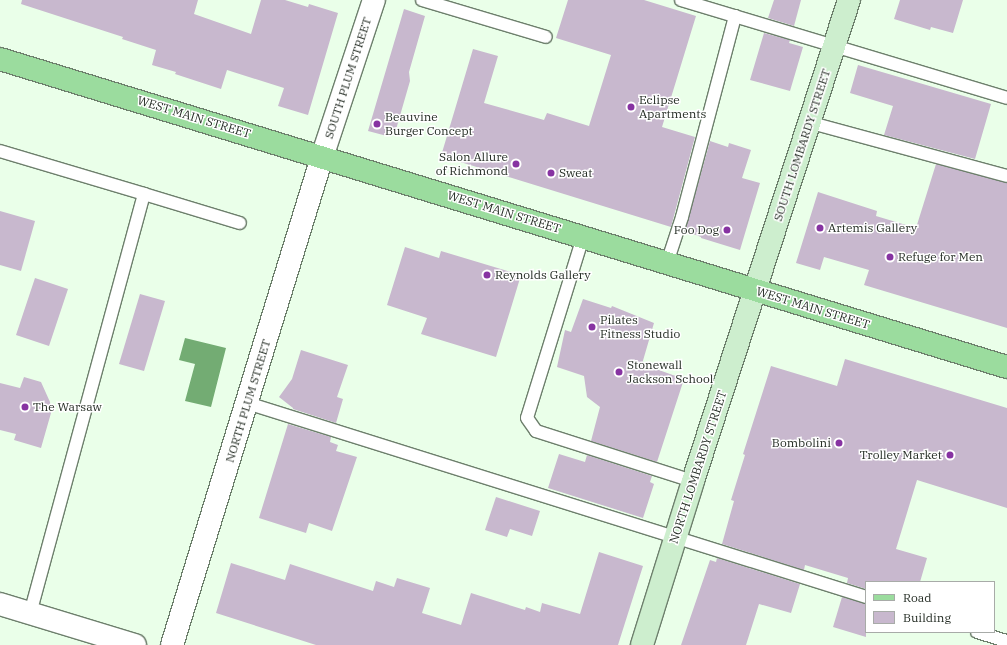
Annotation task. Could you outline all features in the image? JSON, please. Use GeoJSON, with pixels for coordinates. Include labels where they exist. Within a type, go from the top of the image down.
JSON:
{"type":"FeatureCollection","features":[{"type":"Feature","properties":{"kind":"main road","name":"SOUTH LOMBARDY STREET"},"geometry":{"type":"LineString","coordinates":[[756,290],[808,122],[834,47],[848,0]]}},
{"type":"Feature","properties":{"kind":"main road","name":"WEST MAIN STREET"},"geometry":{"type":"LineString","coordinates":[[0,59],[1007,367]]}},
{"type":"Feature","properties":{"kind":"main road","name":"NORTH LOMBARDY STREET"},"geometry":{"type":"LineString","coordinates":[[642,645],[692,481],[756,290]]}},
{"type":"Feature","properties":{"kind":"street","name":"SOUTH PLUM STREET"},"geometry":{"type":"LineString","coordinates":[[322,157],[374,0]]}},
{"type":"Feature","properties":{"kind":"street","name":"NORTH PLUM STREET"},"geometry":{"type":"LineString","coordinates":[[172,645],[322,157]]}},
{"type":"Feature","properties":{"kind":"street"},"geometry":{"type":"LineString","coordinates":[[0,604],[135,645]]}},
{"type":"Feature","properties":{"kind":"lane"},"geometry":{"type":"LineString","coordinates":[[422,0],[546,37]]}},
{"type":"Feature","properties":{"kind":"lane"},"geometry":{"type":"LineString","coordinates":[[681,0],[1007,98]]}},
{"type":"Feature","properties":{"kind":"lane"},"geometry":{"type":"LineString","coordinates":[[667,263],[682,217],[735,16]]}},
{"type":"Feature","properties":{"kind":"lane"},"geometry":{"type":"LineString","coordinates":[[808,122],[1007,176]]}},
{"type":"Feature","properties":{"kind":"lane"},"geometry":{"type":"LineString","coordinates":[[0,151],[240,223]]}},
{"type":"Feature","properties":{"kind":"lane"},"geometry":{"type":"LineString","coordinates":[[30,613],[144,194]]}},
{"type":"Feature","properties":{"kind":"lane"},"geometry":{"type":"LineString","coordinates":[[583,237],[527,418],[536,431],[692,481]]}},
{"type":"Feature","properties":{"kind":"lane"},"geometry":{"type":"LineString","coordinates":[[247,403],[865,597]]}},
{"type":"Feature","properties":{"kind":"lane"},"geometry":{"type":"LineString","coordinates":[[980,633],[1007,641]]}},
{"type":"Feature","properties":{"kind":"shaded area"},"geometry":{"type":"Polygon","coordinates":[[[185,338],[226,348],[211,407],[185,401],[195,364],[179,360],[185,338]]]}},
{"type":"Feature","properties":{"kind":"building"},"geometry":{"type":"Polygon","coordinates":[[[22,0],[198,0],[194,14],[251,34],[261,0],[285,0],[308,7],[309,4],[338,13],[308,115],[278,106],[284,88],[227,70],[221,89],[175,74],[176,72],[152,65],[156,50],[122,39],[123,37],[21,4],[22,0]]]}},
{"type":"Feature","properties":{"kind":"building"},"geometry":{"type":"Polygon","coordinates":[[[568,0],[644,0],[696,16],[662,127],[695,137],[671,227],[441,156],[473,49],[498,56],[484,103],[544,120],[547,113],[589,126],[611,55],[556,38],[568,0]]]}},
{"type":"Feature","properties":{"kind":"building"},"geometry":{"type":"Polygon","coordinates":[[[774,0],[801,0],[794,26],[768,18],[774,0]]]}},
{"type":"Feature","properties":{"kind":"building"},"geometry":{"type":"Polygon","coordinates":[[[900,0],[963,0],[953,33],[931,27],[930,30],[894,19],[900,0]]]}},
{"type":"Feature","properties":{"kind":"building"},"geometry":{"type":"Polygon","coordinates":[[[404,9],[425,16],[409,72],[410,81],[395,133],[389,131],[387,136],[368,131],[404,9]]]}},
{"type":"Feature","properties":{"kind":"building"},"geometry":{"type":"Polygon","coordinates":[[[764,33],[790,40],[789,43],[803,47],[790,91],[750,80],[764,33]]]}},
{"type":"Feature","properties":{"kind":"building"},"geometry":{"type":"Polygon","coordinates":[[[858,65],[991,104],[975,159],[884,135],[893,106],[850,93],[858,65]]]}},
{"type":"Feature","properties":{"kind":"building"},"geometry":{"type":"Polygon","coordinates":[[[710,141],[728,147],[729,143],[751,150],[742,178],[760,183],[740,250],[701,238],[685,231],[710,141]]]}},
{"type":"Feature","properties":{"kind":"building"},"geometry":{"type":"Polygon","coordinates":[[[936,164],[1007,183],[1007,328],[864,285],[869,270],[824,257],[820,270],[796,263],[818,192],[877,211],[876,216],[916,228],[936,164]]]}},
{"type":"Feature","properties":{"kind":"building"},"geometry":{"type":"Polygon","coordinates":[[[0,211],[35,221],[21,271],[0,265],[0,211]]]}},
{"type":"Feature","properties":{"kind":"building"},"geometry":{"type":"Polygon","coordinates":[[[405,247],[439,258],[441,251],[521,275],[496,357],[421,334],[427,318],[387,305],[405,247]]]}},
{"type":"Feature","properties":{"kind":"building"},"geometry":{"type":"Polygon","coordinates":[[[35,278],[68,289],[49,346],[16,335],[35,278]]]}},
{"type":"Feature","properties":{"kind":"building"},"geometry":{"type":"Polygon","coordinates":[[[140,294],[165,301],[144,371],[119,364],[140,294]]]}},
{"type":"Feature","properties":{"kind":"building","name":"Stonewall Jackson School"},"geometry":{"type":"Polygon","coordinates":[[[583,299],[611,308],[612,306],[654,323],[642,364],[684,379],[657,462],[591,441],[600,407],[587,397],[584,376],[557,367],[565,330],[571,332],[583,299]]]}},
{"type":"Feature","properties":{"kind":"building"},"geometry":{"type":"Polygon","coordinates":[[[301,350],[348,365],[337,397],[343,399],[336,423],[293,409],[279,397],[292,379],[301,350]]]}},
{"type":"Feature","properties":{"kind":"building"},"geometry":{"type":"Polygon","coordinates":[[[845,359],[1007,408],[1007,508],[917,480],[896,549],[927,558],[920,581],[865,581],[865,589],[847,583],[848,578],[805,565],[804,570],[722,544],[734,501],[731,500],[745,455],[743,454],[771,366],[837,386],[845,359]]]}},
{"type":"Feature","properties":{"kind":"building","name":"The Warsaw"},"geometry":{"type":"Polygon","coordinates":[[[24,377],[41,382],[50,402],[51,413],[41,448],[14,440],[16,434],[0,430],[0,383],[20,388],[24,377]]]}},
{"type":"Feature","properties":{"kind":"building"},"geometry":{"type":"Polygon","coordinates":[[[288,424],[331,437],[330,442],[338,445],[336,451],[357,457],[332,531],[309,523],[306,533],[259,518],[288,424]]]}},
{"type":"Feature","properties":{"kind":"building"},"geometry":{"type":"Polygon","coordinates":[[[559,454],[585,462],[587,455],[652,476],[650,482],[654,484],[643,518],[548,488],[559,454]]]}},
{"type":"Feature","properties":{"kind":"building"},"geometry":{"type":"Polygon","coordinates":[[[496,497],[540,511],[532,536],[510,529],[507,537],[485,530],[496,497]]]}},
{"type":"Feature","properties":{"kind":"building"},"geometry":{"type":"Polygon","coordinates":[[[599,552],[643,566],[618,645],[316,645],[216,613],[231,563],[285,580],[290,564],[373,591],[376,581],[394,587],[397,578],[430,588],[422,613],[461,625],[471,593],[525,610],[526,607],[540,612],[542,603],[580,614],[599,552]]]}},
{"type":"Feature","properties":{"kind":"building"},"geometry":{"type":"Polygon","coordinates":[[[717,558],[800,584],[791,613],[759,604],[746,645],[681,645],[710,560],[716,562],[717,558]]]}},
{"type":"Feature","properties":{"kind":"building"},"geometry":{"type":"Polygon","coordinates":[[[842,597],[865,604],[866,637],[833,627],[842,597]]]}},
{"type":"Feature","properties":{"kind":"place","name":"Eclipse Apartments"},"geometry":{"type":"Point","coordinates":[631,107]}},
{"type":"Feature","properties":{"kind":"place","name":"Beauvine Burger Concept"},"geometry":{"type":"Point","coordinates":[377,124]}},
{"type":"Feature","properties":{"kind":"place","name":"Salon Allure of Richmond"},"geometry":{"type":"Point","coordinates":[516,164]}},
{"type":"Feature","properties":{"kind":"place","name":"Sweat"},"geometry":{"type":"Point","coordinates":[551,173]}},
{"type":"Feature","properties":{"kind":"place","name":"Artemis Gallery"},"geometry":{"type":"Point","coordinates":[820,228]}},
{"type":"Feature","properties":{"kind":"place","name":"Foo Dog"},"geometry":{"type":"Point","coordinates":[727,230]}},
{"type":"Feature","properties":{"kind":"place","name":"Refuge for Men"},"geometry":{"type":"Point","coordinates":[890,257]}},
{"type":"Feature","properties":{"kind":"place","name":"Reynolds Gallery"},"geometry":{"type":"Point","coordinates":[487,275]}},
{"type":"Feature","properties":{"kind":"place","name":"Pilates Fitness Studio"},"geometry":{"type":"Point","coordinates":[592,327]}},
{"type":"Feature","properties":{"kind":"place","name":"Stonewall Jackson School"},"geometry":{"type":"Point","coordinates":[619,372]}},
{"type":"Feature","properties":{"kind":"place","name":"The Warsaw"},"geometry":{"type":"Point","coordinates":[25,407]}},
{"type":"Feature","properties":{"kind":"place","name":"Bombolini"},"geometry":{"type":"Point","coordinates":[839,443]}},
{"type":"Feature","properties":{"kind":"place","name":"Trolley Market"},"geometry":{"type":"Point","coordinates":[950,455]}}]}
